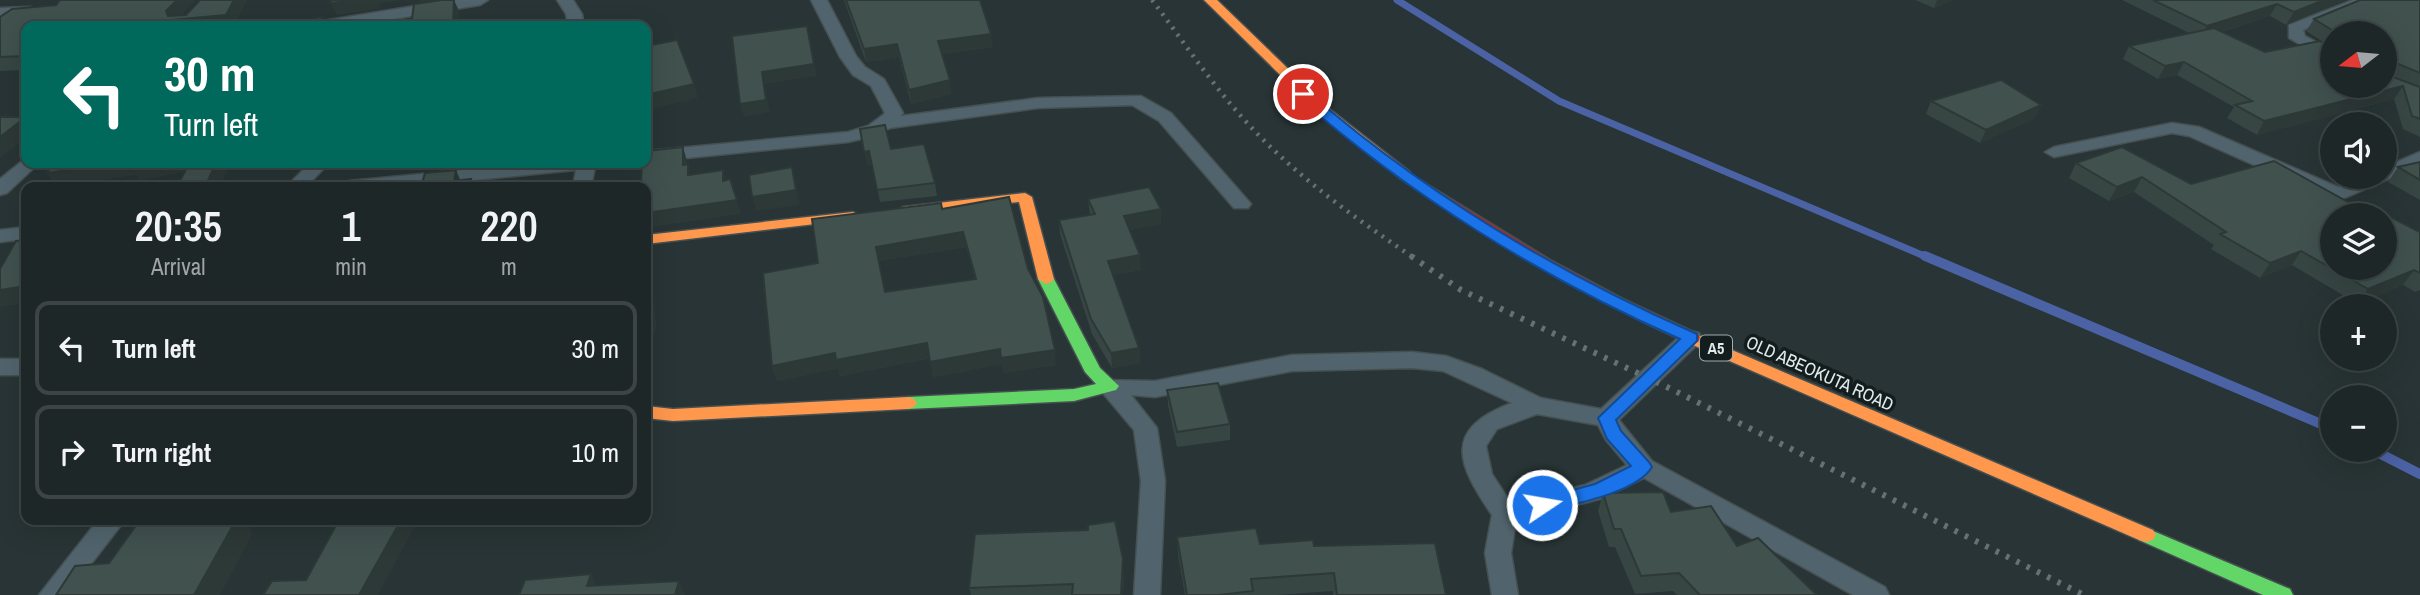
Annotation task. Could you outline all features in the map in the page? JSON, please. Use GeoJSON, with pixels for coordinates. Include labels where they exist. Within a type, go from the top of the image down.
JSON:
{"type":"FeatureCollection","features":[{"type":"Feature","properties":{"kind":"main road","name":"OLD ABEOKUTA ROAD"},"geometry":{"type":"LineString","coordinates":[[1210,0],[1303,94],[1372,153],[1441,200],[1525,251],[1655,322],[2283,595]]}},
{"type":"Feature","properties":{"kind":"main road"},"geometry":{"type":"LineString","coordinates":[[651,239],[1025,197],[1047,283],[1093,372],[1110,386]]}},
{"type":"Feature","properties":{"kind":"main road"},"geometry":{"type":"LineString","coordinates":[[651,413],[673,415],[867,407],[1073,395],[1110,386]]}},
{"type":"Feature","properties":{"kind":"street"},"geometry":{"type":"LineString","coordinates":[[365,21],[480,0]]}},
{"type":"Feature","properties":{"kind":"street"},"geometry":{"type":"LineString","coordinates":[[565,0],[575,21]]}},
{"type":"Feature","properties":{"kind":"street"},"geometry":{"type":"LineString","coordinates":[[819,0],[848,57],[859,71],[878,83],[894,113],[888,123]]}},
{"type":"Feature","properties":{"kind":"street"},"geometry":{"type":"LineString","coordinates":[[2320,51],[2297,38],[2295,28],[2367,0]]}},
{"type":"Feature","properties":{"kind":"street"},"geometry":{"type":"LineString","coordinates":[[0,13],[30,12]]}},
{"type":"Feature","properties":{"kind":"street"},"geometry":{"type":"LineString","coordinates":[[651,156],[848,136],[872,132],[888,123],[1038,103],[1135,100],[1166,117],[1241,204]]}},
{"type":"Feature","properties":{"kind":"street"},"geometry":{"type":"LineString","coordinates":[[2054,152],[2172,128],[2209,136],[2320,187]]}},
{"type":"Feature","properties":{"kind":"street"},"geometry":{"type":"LineString","coordinates":[[2397,169],[2420,158]]}},
{"type":"Feature","properties":{"kind":"street"},"geometry":{"type":"LineString","coordinates":[[0,189],[24,168]]}},
{"type":"Feature","properties":{"kind":"street"},"geometry":{"type":"LineString","coordinates":[[300,182],[315,168]]}},
{"type":"Feature","properties":{"kind":"street"},"geometry":{"type":"LineString","coordinates":[[399,182],[538,168]]}},
{"type":"Feature","properties":{"kind":"street"},"geometry":{"type":"LineString","coordinates":[[2324,189],[2340,193],[2350,189]]}},
{"type":"Feature","properties":{"kind":"street"},"geometry":{"type":"LineString","coordinates":[[0,236],[21,234]]}},
{"type":"Feature","properties":{"kind":"street"},"geometry":{"type":"LineString","coordinates":[[1606,418],[1691,338]]}},
{"type":"Feature","properties":{"kind":"street"},"geometry":{"type":"LineString","coordinates":[[1110,386],[1156,389],[1292,363],[1429,360],[1474,374],[1535,405],[1606,418]]}},
{"type":"Feature","properties":{"kind":"street"},"geometry":{"type":"LineString","coordinates":[[0,367],[21,367]]}},
{"type":"Feature","properties":{"kind":"street"},"geometry":{"type":"LineString","coordinates":[[1110,386],[1145,428],[1153,481],[1147,595]]}},
{"type":"Feature","properties":{"kind":"street"},"geometry":{"type":"LineString","coordinates":[[1505,595],[1498,553],[1505,514],[1479,479],[1473,460],[1476,440],[1496,418],[1535,405]]}},
{"type":"Feature","properties":{"kind":"street"},"geometry":{"type":"LineString","coordinates":[[1606,418],[1614,434],[1643,467],[1876,595]]}},
{"type":"Feature","properties":{"kind":"street"},"geometry":{"type":"LineString","coordinates":[[1505,514],[1579,497],[1625,479],[1643,467]]}},
{"type":"Feature","properties":{"kind":"street"},"geometry":{"type":"LineString","coordinates":[[52,595],[108,525]]}},
{"type":"Feature","properties":{"kind":"building"},"geometry":{"type":"Polygon","coordinates":[[[60,0],[177,0],[166,11],[168,16],[186,15],[200,0],[234,0],[226,15],[160,21],[21,21],[21,56],[0,57],[0,17],[12,9],[56,5],[60,0]]]}},
{"type":"Feature","properties":{"kind":"building"},"geometry":{"type":"Polygon","coordinates":[[[331,0],[356,0],[331,3],[331,0]]]}},
{"type":"Feature","properties":{"kind":"building"},"geometry":{"type":"Polygon","coordinates":[[[454,0],[453,21],[412,21],[414,4],[454,0]]]}},
{"type":"Feature","properties":{"kind":"building"},"geometry":{"type":"Polygon","coordinates":[[[846,0],[980,0],[991,34],[938,41],[950,80],[909,90],[897,44],[864,49],[846,0]]]}},
{"type":"Feature","properties":{"kind":"building"},"geometry":{"type":"Polygon","coordinates":[[[2153,0],[2324,0],[2294,12],[2277,4],[2207,26],[2153,0]]]}},
{"type":"Feature","properties":{"kind":"building"},"geometry":{"type":"Polygon","coordinates":[[[2360,0],[2420,0],[2420,73],[2398,64],[2398,21],[2320,23],[2314,19],[2360,0]]]}},
{"type":"Feature","properties":{"kind":"building"},"geometry":{"type":"Polygon","coordinates":[[[323,17],[321,21],[296,21],[323,17]]]}},
{"type":"Feature","properties":{"kind":"building"},"geometry":{"type":"Polygon","coordinates":[[[807,26],[814,64],[762,72],[766,100],[740,104],[732,36],[807,26]]]}},
{"type":"Feature","properties":{"kind":"building"},"geometry":{"type":"Polygon","coordinates":[[[2214,28],[2265,52],[2320,41],[2320,98],[2355,98],[2264,121],[2235,105],[2252,101],[2184,62],[2165,66],[2129,46],[2214,28]]]}},
{"type":"Feature","properties":{"kind":"building"},"geometry":{"type":"Polygon","coordinates":[[[677,40],[694,84],[651,94],[651,45],[677,40]]]}},
{"type":"Feature","properties":{"kind":"building"},"geometry":{"type":"Polygon","coordinates":[[[2398,79],[2420,87],[2420,119],[2412,116],[2403,86],[2398,87],[2398,79]]]}},
{"type":"Feature","properties":{"kind":"building"},"geometry":{"type":"Polygon","coordinates":[[[2001,80],[2041,105],[1986,130],[1931,101],[2001,80]]]}},
{"type":"Feature","properties":{"kind":"building"},"geometry":{"type":"Polygon","coordinates":[[[0,117],[21,117],[21,121],[0,137],[0,117]]]}},
{"type":"Feature","properties":{"kind":"building"},"geometry":{"type":"Polygon","coordinates":[[[885,125],[891,149],[924,144],[935,183],[877,190],[869,151],[864,152],[860,129],[885,125]]]}},
{"type":"Feature","properties":{"kind":"building"},"geometry":{"type":"Polygon","coordinates":[[[683,147],[683,165],[688,164],[688,175],[723,170],[723,181],[730,179],[737,200],[651,212],[651,182],[641,182],[642,168],[651,168],[651,150],[683,147]]]}},
{"type":"Feature","properties":{"kind":"building"},"geometry":{"type":"Polygon","coordinates":[[[2122,147],[2191,184],[2274,161],[2320,186],[2320,189],[2350,203],[2320,203],[2320,262],[2301,251],[2270,263],[2220,234],[2226,232],[2142,177],[2117,187],[2076,163],[2122,147]]]}},
{"type":"Feature","properties":{"kind":"building"},"geometry":{"type":"Polygon","coordinates":[[[2420,162],[2420,180],[2398,167],[2420,162]]]}},
{"type":"Feature","properties":{"kind":"building"},"geometry":{"type":"Polygon","coordinates":[[[792,167],[796,190],[752,197],[749,175],[792,167]]]}},
{"type":"Feature","properties":{"kind":"building"},"geometry":{"type":"Polygon","coordinates":[[[50,168],[82,168],[47,173],[50,168]]]}},
{"type":"Feature","properties":{"kind":"building"},"geometry":{"type":"Polygon","coordinates":[[[186,168],[214,168],[207,182],[180,182],[186,168]]]}},
{"type":"Feature","properties":{"kind":"building"},"geometry":{"type":"Polygon","coordinates":[[[456,170],[454,181],[471,179],[470,182],[422,182],[425,173],[456,170]]]}},
{"type":"Feature","properties":{"kind":"building"},"geometry":{"type":"Polygon","coordinates":[[[1149,187],[1161,209],[1124,216],[1140,255],[1108,261],[1139,348],[1111,353],[1091,319],[1059,220],[1095,214],[1088,199],[1149,187]]]}},
{"type":"Feature","properties":{"kind":"building"},"geometry":{"type":"Polygon","coordinates":[[[1009,197],[1028,269],[1043,297],[1055,350],[1001,358],[1000,349],[930,362],[927,343],[836,360],[835,353],[772,366],[763,273],[818,263],[812,219],[941,203],[942,209],[1009,197]],[[963,232],[876,247],[885,292],[976,279],[963,232]]]}},
{"type":"Feature","properties":{"kind":"building"},"geometry":{"type":"Polygon","coordinates":[[[2397,220],[2420,232],[2420,273],[2414,270],[2397,277],[2397,220]]]}},
{"type":"Feature","properties":{"kind":"building"},"geometry":{"type":"Polygon","coordinates":[[[21,240],[21,287],[0,290],[0,269],[16,241],[21,240]]]}},
{"type":"Feature","properties":{"kind":"building"},"geometry":{"type":"Polygon","coordinates":[[[2352,280],[2390,280],[2368,289],[2352,280]]]}},
{"type":"Feature","properties":{"kind":"building"},"geometry":{"type":"Polygon","coordinates":[[[1218,383],[1230,424],[1177,432],[1167,390],[1218,383]]]}},
{"type":"Feature","properties":{"kind":"building"},"geometry":{"type":"Polygon","coordinates":[[[1663,492],[1671,512],[1711,506],[1737,546],[1758,538],[1817,595],[1700,595],[1679,573],[1641,576],[1621,529],[1614,529],[1603,493],[1663,492]]]}},
{"type":"Feature","properties":{"kind":"building"},"geometry":{"type":"Polygon","coordinates":[[[1115,521],[1123,559],[1121,595],[1072,595],[1073,584],[969,588],[975,534],[1088,530],[1088,525],[1115,521]]]}},
{"type":"Feature","properties":{"kind":"building"},"geometry":{"type":"Polygon","coordinates":[[[136,525],[233,525],[194,595],[56,595],[75,566],[109,563],[136,525]]]}},
{"type":"Feature","properties":{"kind":"building"},"geometry":{"type":"Polygon","coordinates":[[[336,525],[398,525],[359,595],[263,595],[272,581],[306,580],[336,525]]]}},
{"type":"Feature","properties":{"kind":"building"},"geometry":{"type":"Polygon","coordinates":[[[1256,528],[1260,544],[1313,540],[1314,546],[1435,543],[1446,595],[1337,595],[1334,573],[1251,579],[1253,591],[1187,595],[1177,537],[1256,528]]]}},
{"type":"Feature","properties":{"kind":"building"},"geometry":{"type":"Polygon","coordinates":[[[591,574],[587,586],[679,581],[675,595],[519,595],[525,580],[591,574]]]}},
{"type":"Feature","properties":{"kind":"waterway"},"geometry":{"type":"LineString","coordinates":[[1397,0],[1559,101],[1929,258]]}},
{"type":"Feature","properties":{"kind":"waterway"},"geometry":{"type":"LineString","coordinates":[[1925,256],[2320,423]]}},
{"type":"Feature","properties":{"kind":"waterway"},"geometry":{"type":"LineString","coordinates":[[2396,462],[2420,474]]}},
{"type":"Feature","properties":{"kind":"railway"},"geometry":{"type":"LineString","coordinates":[[1152,0],[1217,87],[1259,136],[1322,192],[1414,258]]}},
{"type":"Feature","properties":{"kind":"railway"},"geometry":{"type":"LineString","coordinates":[[1411,256],[1461,290],[1661,384],[2084,595]]}},
{"type":"Feature","properties":{"kind":"traffic: fast"},"geometry":{"type":"LineString","coordinates":[[908,403],[1074,395],[1110,386],[1093,372],[1046,279]]}},
{"type":"Feature","properties":{"kind":"traffic: fast"},"geometry":{"type":"LineString","coordinates":[[2146,535],[2283,595]]}},
{"type":"Feature","properties":{"kind":"traffic: slow"},"geometry":{"type":"LineString","coordinates":[[1210,0],[1328,114],[1405,175]]}},
{"type":"Feature","properties":{"kind":"traffic: slow"},"geometry":{"type":"LineString","coordinates":[[903,211],[1025,197],[1046,279]]}},
{"type":"Feature","properties":{"kind":"traffic: slow"},"geometry":{"type":"LineString","coordinates":[[651,239],[853,216]]}},
{"type":"Feature","properties":{"kind":"traffic: slow"},"geometry":{"type":"LineString","coordinates":[[1692,338],[2146,535]]}},
{"type":"Feature","properties":{"kind":"traffic: slow"},"geometry":{"type":"LineString","coordinates":[[651,413],[673,415],[908,403]]}},
{"type":"Feature","properties":{"kind":"traffic: jam"},"geometry":{"type":"LineString","coordinates":[[1405,175],[1545,264],[1692,338]]}},
{"type":"Feature","properties":{"kind":"route"},"geometry":{"type":"LineString","coordinates":[[1303,94],[1361,145],[1441,200],[1525,251],[1655,322],[1691,338],[1606,418],[1614,434],[1643,467],[1625,479],[1579,497],[1542,505]]}}]}
